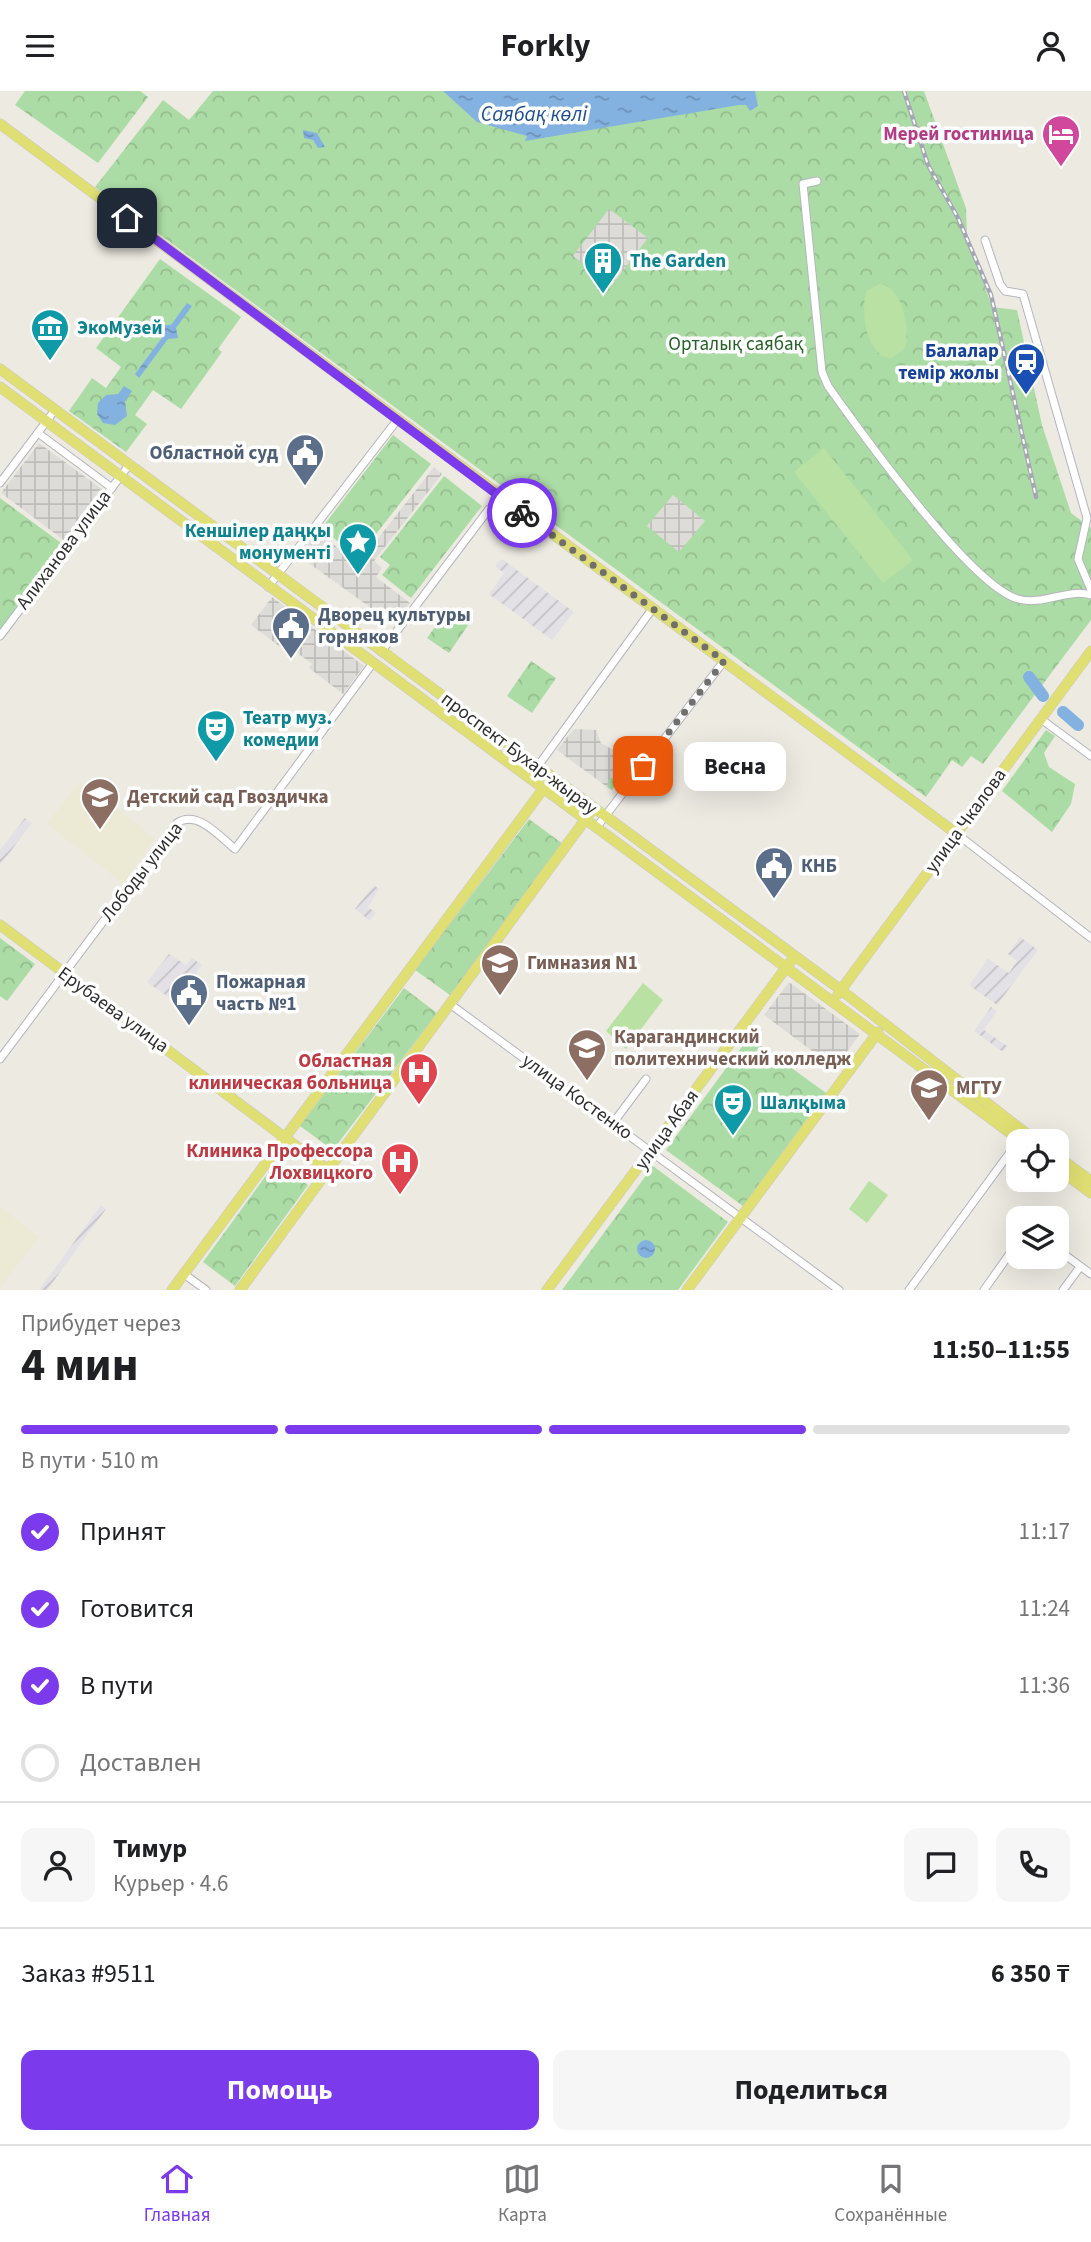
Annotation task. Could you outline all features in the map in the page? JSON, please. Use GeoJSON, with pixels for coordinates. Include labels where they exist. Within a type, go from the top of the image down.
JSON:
{"type":"FeatureCollection","features":[{"type":"Feature","properties":{"kind":"main road"},"geometry":{"type":"LineString","coordinates":[[0,124],[957,834]]}},
{"type":"Feature","properties":{"kind":"main road","name":"проспект Бухар-жырау"},"geometry":{"type":"LineString","coordinates":[[0,369],[276,576],[885,1023],[1011,1129]]}},
{"type":"Feature","properties":{"kind":"main road","name":"проспект Бухар-жырау"},"geometry":{"type":"LineString","coordinates":[[0,387],[832,1003],[1009,1129]]}},
{"type":"Feature","properties":{"kind":"main road","name":"улица Чкалова"},"geometry":{"type":"LineString","coordinates":[[832,1003],[1091,651]]}},
{"type":"Feature","properties":{"kind":"main road"},"geometry":{"type":"LineString","coordinates":[[172,1290],[552,777]]}},
{"type":"Feature","properties":{"kind":"main road"},"geometry":{"type":"LineString","coordinates":[[240,1290],[593,809]]}},
{"type":"Feature","properties":{"kind":"main road","name":"Ерубаева улица"},"geometry":{"type":"LineString","coordinates":[[0,925],[328,1170]]}},
{"type":"Feature","properties":{"kind":"main road","name":"улица Абая"},"geometry":{"type":"LineString","coordinates":[[547,1290],[652,1152],[794,957]]}},
{"type":"Feature","properties":{"kind":"main road"},"geometry":{"type":"LineString","coordinates":[[687,1290],[885,1023]]}},
{"type":"Feature","properties":{"kind":"main road"},"geometry":{"type":"LineString","coordinates":[[1069,1165],[1091,1181]]}},
{"type":"Feature","properties":{"kind":"main road"},"geometry":{"type":"LineString","coordinates":[[1069,1177],[1091,1193]]}},
{"type":"Feature","properties":{"kind":"street"},"geometry":{"type":"LineString","coordinates":[[817,181],[803,184],[821,359],[828,386],[960,557],[981,574],[1016,599],[1041,602],[1082,592],[1091,593],[1078,559],[1087,518],[1023,294],[1005,291],[1000,284],[985,240]]}},
{"type":"Feature","properties":{"kind":"street"},"geometry":{"type":"LineString","coordinates":[[0,484],[55,410]]}},
{"type":"Feature","properties":{"kind":"street"},"geometry":{"type":"LineString","coordinates":[[267,587],[398,419]]}},
{"type":"Feature","properties":{"kind":"street"},"geometry":{"type":"LineString","coordinates":[[38,433],[112,488]]}},
{"type":"Feature","properties":{"kind":"street","name":"Алиханова улица"},"geometry":{"type":"LineString","coordinates":[[0,636],[129,465]]}},
{"type":"Feature","properties":{"kind":"street"},"geometry":{"type":"LineString","coordinates":[[381,652],[489,509]]}},
{"type":"Feature","properties":{"kind":"street"},"geometry":{"type":"LineString","coordinates":[[538,766],[653,608]]}},
{"type":"Feature","properties":{"kind":"street"},"geometry":{"type":"LineString","coordinates":[[596,828],[724,661]]}},
{"type":"Feature","properties":{"kind":"street","name":"Лободы улица"},"geometry":{"type":"LineString","coordinates":[[0,1059],[181,820],[196,819],[235,849],[373,663]]}},
{"type":"Feature","properties":{"kind":"street"},"geometry":{"type":"LineString","coordinates":[[1041,719],[1091,755]]}},
{"type":"Feature","properties":{"kind":"street"},"geometry":{"type":"LineString","coordinates":[[957,834],[1091,938]]}},
{"type":"Feature","properties":{"kind":"street","name":"улица Костенко"},"geometry":{"type":"LineString","coordinates":[[450,1003],[839,1290]]}},
{"type":"Feature","properties":{"kind":"street"},"geometry":{"type":"LineString","coordinates":[[613,1123],[646,1079]]}},
{"type":"Feature","properties":{"kind":"street"},"geometry":{"type":"LineString","coordinates":[[909,1290],[1006,1160]]}},
{"type":"Feature","properties":{"kind":"street"},"geometry":{"type":"LineString","coordinates":[[1069,1258],[1091,1274]]}},
{"type":"Feature","properties":{"kind":"street"},"geometry":{"type":"LineString","coordinates":[[984,1290],[1006,1259]]}},
{"type":"Feature","properties":{"kind":"street"},"geometry":{"type":"LineString","coordinates":[[1063,1290],[1080,1267]]}},
{"type":"Feature","properties":{"kind":"street"},"geometry":{"type":"LineString","coordinates":[[184,1274],[206,1290]]}},
{"type":"Feature","properties":{"kind":"shaded area"},"geometry":{"type":"Polygon","coordinates":[[[609,209],[648,238],[612,285],[573,256],[609,209]]]}},
{"type":"Feature","properties":{"kind":"shaded area"},"geometry":{"type":"Polygon","coordinates":[[[39,443],[103,490],[65,541],[1,493],[39,443]]]}},
{"type":"Feature","properties":{"kind":"shaded area"},"geometry":{"type":"Polygon","coordinates":[[[434,467],[442,474],[374,561],[382,568],[376,577],[410,603],[393,624],[299,556],[318,532],[344,553],[352,544],[366,554],[434,467]]]}},
{"type":"Feature","properties":{"kind":"shaded area"},"geometry":{"type":"Polygon","coordinates":[[[673,495],[705,521],[679,552],[647,526],[673,495]]]}},
{"type":"Feature","properties":{"kind":"shaded area"},"geometry":{"type":"Polygon","coordinates":[[[502,559],[574,612],[552,640],[489,594],[504,573],[495,566],[502,559]]]}},
{"type":"Feature","properties":{"kind":"shaded area"},"geometry":{"type":"Polygon","coordinates":[[[272,597],[364,666],[343,694],[309,668],[312,664],[287,645],[283,649],[251,625],[272,597]]]}},
{"type":"Feature","properties":{"kind":"shaded area"},"geometry":{"type":"Polygon","coordinates":[[[574,729],[596,730],[601,743],[615,751],[613,761],[619,766],[619,774],[609,779],[607,787],[557,750],[574,729]]]}},
{"type":"Feature","properties":{"kind":"shaded area","name":"Детский сад Гвоздичка"},"geometry":{"type":"Polygon","coordinates":[[[80,782],[155,838],[123,883],[47,824],[80,782]]]}},
{"type":"Feature","properties":{"kind":"shaded area"},"geometry":{"type":"Polygon","coordinates":[[[25,818],[32,823],[0,865],[0,850],[25,818]]]}},
{"type":"Feature","properties":{"kind":"shaded area"},"geometry":{"type":"Polygon","coordinates":[[[374,885],[379,889],[368,907],[376,913],[370,921],[355,909],[374,885]]]}},
{"type":"Feature","properties":{"kind":"shaded area"},"geometry":{"type":"Polygon","coordinates":[[[1020,937],[1038,950],[997,1005],[969,985],[988,959],[1009,973],[1017,961],[1008,954],[1020,937]]]}},
{"type":"Feature","properties":{"kind":"shaded area"},"geometry":{"type":"Polygon","coordinates":[[[169,954],[186,965],[192,958],[202,965],[177,1003],[147,982],[169,954]]]}},
{"type":"Feature","properties":{"kind":"shaded area"},"geometry":{"type":"Polygon","coordinates":[[[789,982],[860,1034],[835,1068],[764,1015],[789,982]]]}},
{"type":"Feature","properties":{"kind":"shaded area"},"geometry":{"type":"Polygon","coordinates":[[[991,1007],[997,1011],[984,1030],[1007,1046],[1003,1052],[974,1031],[991,1007]]]}},
{"type":"Feature","properties":{"kind":"shaded area"},"geometry":{"type":"Polygon","coordinates":[[[101,1205],[106,1209],[47,1290],[39,1290],[101,1205]]]}},
{"type":"Feature","properties":{"kind":"shaded area"},"geometry":{"type":"Polygon","coordinates":[[[0,1207],[39,1237],[0,1288],[0,1207]]]}},
{"type":"Feature","properties":{"kind":"green space"},"geometry":{"type":"Polygon","coordinates":[[[25,91],[140,91],[148,97],[98,163],[15,105],[25,91]]]}},
{"type":"Feature","properties":{"kind":"green space","name":"Орталық саябақ"},"geometry":{"type":"Polygon","coordinates":[[[213,91],[924,91],[966,208],[967,235],[992,307],[1017,310],[1042,425],[1071,513],[1091,528],[1091,620],[983,764],[971,756],[962,767],[952,760],[926,797],[95,187],[163,100],[189,120],[213,91]]]}},
{"type":"Feature","properties":{"kind":"green space"},"geometry":{"type":"Polygon","coordinates":[[[160,259],[241,317],[218,349],[222,352],[181,409],[153,390],[135,415],[147,424],[126,452],[69,411],[92,378],[106,388],[121,367],[96,348],[160,259]]]}},
{"type":"Feature","properties":{"kind":"green space"},"geometry":{"type":"Polygon","coordinates":[[[880,284],[894,292],[905,320],[905,348],[892,358],[876,351],[865,321],[867,291],[880,284]]]}},
{"type":"Feature","properties":{"kind":"green space"},"geometry":{"type":"Polygon","coordinates":[[[393,435],[431,464],[365,548],[350,537],[343,545],[321,529],[393,435]]]}},
{"type":"Feature","properties":{"kind":"green space"},"geometry":{"type":"Polygon","coordinates":[[[824,448],[913,560],[883,583],[794,472],[824,448]]]}},
{"type":"Feature","properties":{"kind":"green space"},"geometry":{"type":"Polygon","coordinates":[[[444,476],[482,506],[411,598],[382,575],[390,565],[380,557],[444,476]]]}},
{"type":"Feature","properties":{"kind":"green space"},"geometry":{"type":"Polygon","coordinates":[[[0,498],[61,543],[0,631],[0,498]]]}},
{"type":"Feature","properties":{"kind":"green space"},"geometry":{"type":"Polygon","coordinates":[[[450,607],[471,621],[449,653],[427,638],[450,607]]]}},
{"type":"Feature","properties":{"kind":"green space"},"geometry":{"type":"Polygon","coordinates":[[[531,661],[556,678],[532,713],[507,696],[531,661]]]}},
{"type":"Feature","properties":{"kind":"green space"},"geometry":{"type":"Polygon","coordinates":[[[1046,730],[1055,736],[1044,753],[1049,767],[1075,784],[1071,804],[1052,832],[1002,791],[1046,730]]]}},
{"type":"Feature","properties":{"kind":"green space"},"geometry":{"type":"Polygon","coordinates":[[[627,748],[634,760],[612,790],[607,787],[609,778],[617,777],[620,770],[613,761],[615,751],[627,748]]]}},
{"type":"Feature","properties":{"kind":"green space"},"geometry":{"type":"Polygon","coordinates":[[[529,819],[563,844],[450,995],[415,970],[529,819]]]}},
{"type":"Feature","properties":{"kind":"green space"},"geometry":{"type":"Polygon","coordinates":[[[0,938],[35,964],[7,1001],[0,996],[0,938]]]}},
{"type":"Feature","properties":{"kind":"green space"},"geometry":{"type":"Polygon","coordinates":[[[643,983],[663,1000],[626,1049],[606,1031],[643,983]]]}},
{"type":"Feature","properties":{"kind":"green space"},"geometry":{"type":"Polygon","coordinates":[[[404,988],[437,1013],[333,1150],[300,1126],[404,988]]]}},
{"type":"Feature","properties":{"kind":"green space"},"geometry":{"type":"Polygon","coordinates":[[[749,1037],[826,1093],[743,1206],[666,1150],[749,1037]]]}},
{"type":"Feature","properties":{"kind":"green space"},"geometry":{"type":"Polygon","coordinates":[[[275,1163],[308,1185],[235,1286],[203,1262],[275,1163]]]}},
{"type":"Feature","properties":{"kind":"green space"},"geometry":{"type":"Polygon","coordinates":[[[653,1166],[728,1222],[678,1290],[562,1290],[653,1166]]]}},
{"type":"Feature","properties":{"kind":"green space"},"geometry":{"type":"Polygon","coordinates":[[[869,1181],[888,1195],[867,1223],[849,1209],[869,1181]]]}},
{"type":"Feature","properties":{"kind":"water","name":"Саябақ көлі"},"geometry":{"type":"Polygon","coordinates":[[[443,91],[755,91],[758,106],[750,111],[746,105],[739,105],[525,141],[527,136],[477,122],[443,91]]]}},
{"type":"Feature","properties":{"kind":"water"},"geometry":{"type":"Polygon","coordinates":[[[303,130],[317,133],[325,147],[318,148],[313,140],[304,138],[303,130]]]}},
{"type":"Feature","properties":{"kind":"water"},"geometry":{"type":"Polygon","coordinates":[[[187,303],[192,306],[176,328],[178,338],[168,339],[139,378],[135,374],[164,335],[161,325],[171,325],[187,303]]]}},
{"type":"Feature","properties":{"kind":"water"},"geometry":{"type":"Polygon","coordinates":[[[124,386],[132,391],[125,401],[127,416],[115,425],[103,423],[97,414],[98,403],[106,395],[118,394],[124,386]]]}},
{"type":"Feature","properties":{"kind":"water"},"geometry":{"type":"Polygon","coordinates":[[[646,1240],[652,1243],[655,1249],[652,1255],[646,1258],[640,1255],[637,1249],[640,1243],[646,1240]]]}},
{"type":"Feature","properties":{"kind":"waterway"},"geometry":{"type":"LineString","coordinates":[[1029,677],[1043,696]]}},
{"type":"Feature","properties":{"kind":"waterway"},"geometry":{"type":"LineString","coordinates":[[1063,712],[1078,725]]}},
{"type":"Feature","properties":{"kind":"railway"},"geometry":{"type":"LineString","coordinates":[[904,91],[928,165],[958,218],[991,295],[1036,497]]}},
{"type":"Feature","properties":{"kind":"way so far"},"geometry":{"type":"LineString","coordinates":[[522,513],[724,661],[643,766]]}},
{"type":"Feature","properties":{"kind":"place","name":"Мерей гостиница"},"geometry":{"type":"Point","coordinates":[1061,168]}},
{"type":"Feature","properties":{"kind":"place","name":"The Garden"},"geometry":{"type":"Point","coordinates":[603,295]}},
{"type":"Feature","properties":{"kind":"place","name":"ЭкоМузей"},"geometry":{"type":"Point","coordinates":[50,362]}},
{"type":"Feature","properties":{"kind":"place","name":"Балалар темір жолы"},"geometry":{"type":"Point","coordinates":[1026,396]}},
{"type":"Feature","properties":{"kind":"place","name":"Областной суд"},"geometry":{"type":"Point","coordinates":[305,487]}},
{"type":"Feature","properties":{"kind":"place","name":"Кеншілер даңқы монументі"},"geometry":{"type":"Point","coordinates":[358,576]}},
{"type":"Feature","properties":{"kind":"place","name":"Дворец культуры горняков"},"geometry":{"type":"Point","coordinates":[291,660]}},
{"type":"Feature","properties":{"kind":"place","name":"Театр муз. комедии"},"geometry":{"type":"Point","coordinates":[216,763]}},
{"type":"Feature","properties":{"kind":"place","name":"Весна"},"geometry":{"type":"Point","coordinates":[643,766]}},
{"type":"Feature","properties":{"kind":"place","name":"Детский сад Гвоздичка"},"geometry":{"type":"Point","coordinates":[100,831]}},
{"type":"Feature","properties":{"kind":"place","name":"КНБ"},"geometry":{"type":"Point","coordinates":[774,900]}},
{"type":"Feature","properties":{"kind":"place","name":"Гимназия N1"},"geometry":{"type":"Point","coordinates":[500,997]}},
{"type":"Feature","properties":{"kind":"place","name":"Пожарная часть №1"},"geometry":{"type":"Point","coordinates":[189,1027]}},
{"type":"Feature","properties":{"kind":"place","name":"Карагандинский политехнический колледж"},"geometry":{"type":"Point","coordinates":[587,1082]}},
{"type":"Feature","properties":{"kind":"place","name":"Областная клиническая больница"},"geometry":{"type":"Point","coordinates":[419,1106]}},
{"type":"Feature","properties":{"kind":"place","name":"МГТУ"},"geometry":{"type":"Point","coordinates":[929,1122]}},
{"type":"Feature","properties":{"kind":"place","name":"Шалқыма"},"geometry":{"type":"Point","coordinates":[733,1137]}},
{"type":"Feature","properties":{"kind":"place","name":"Клиника Профессора Лохвицкого"},"geometry":{"type":"Point","coordinates":[400,1196]}},
{"type":"Feature","properties":{"kind":"route"},"geometry":{"type":"LineString","coordinates":[[127,218],[522,513]]}}]}
